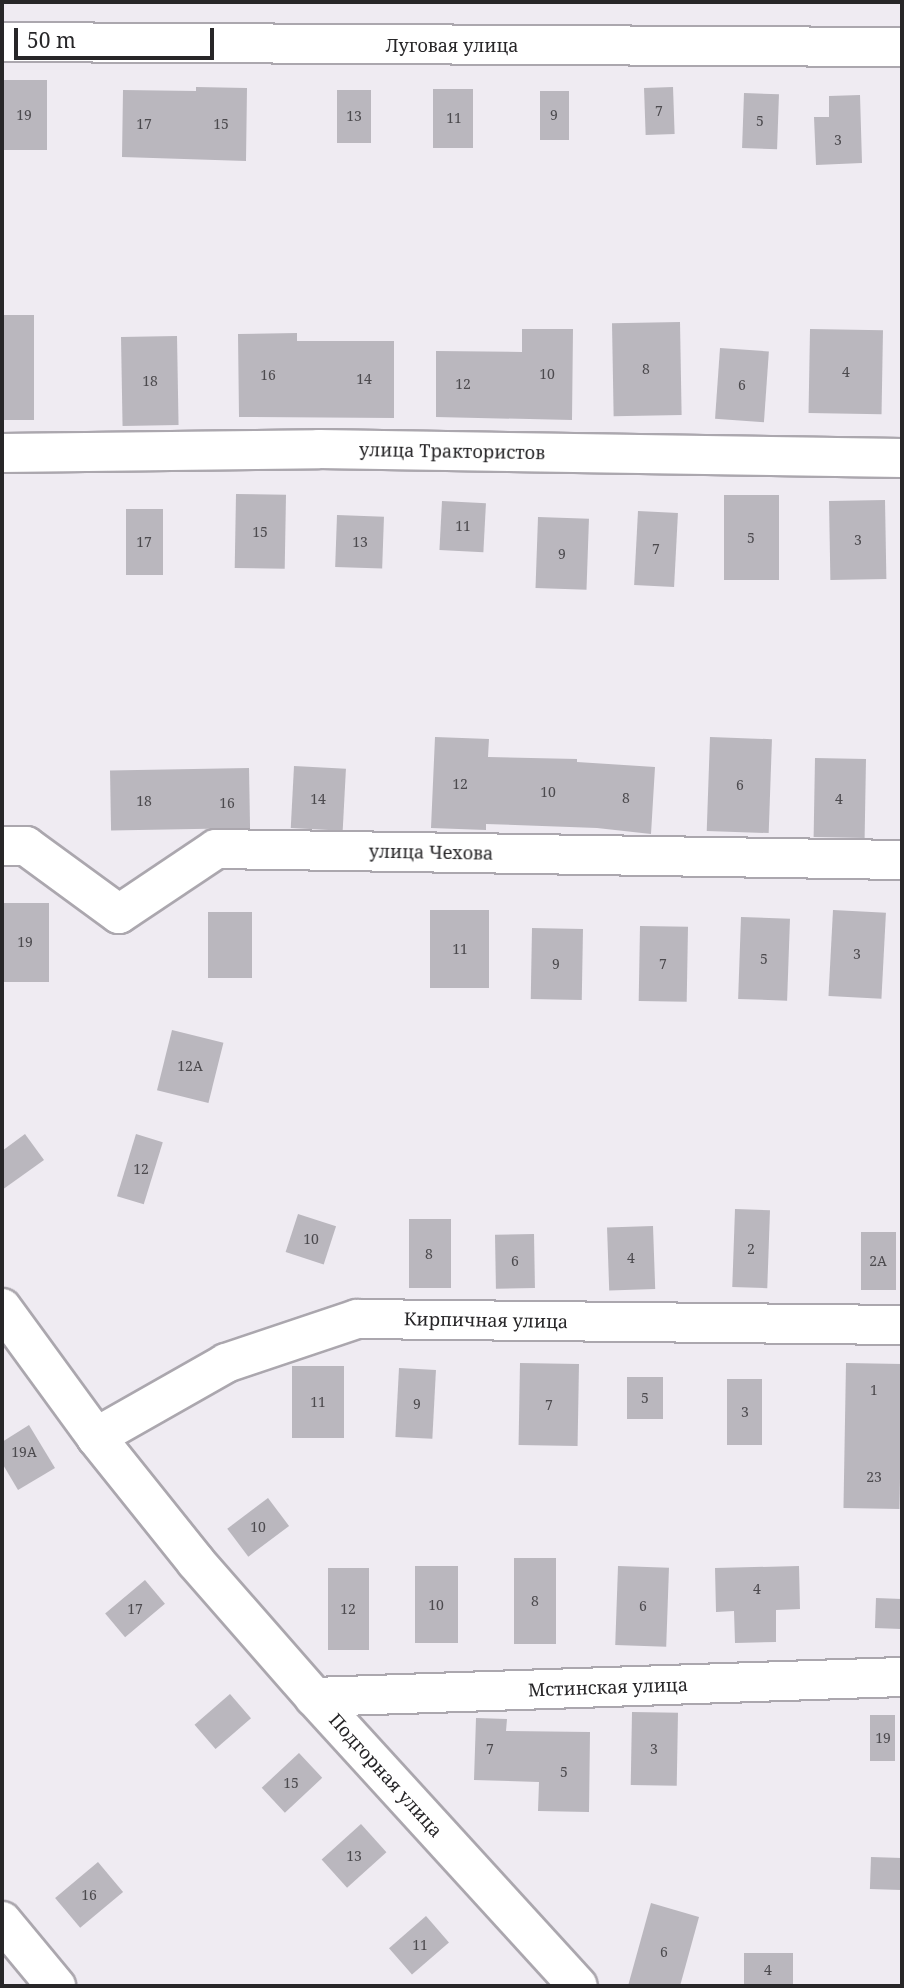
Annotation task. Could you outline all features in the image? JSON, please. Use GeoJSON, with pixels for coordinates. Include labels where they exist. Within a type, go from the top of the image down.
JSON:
{"type":"FeatureCollection","features":[{"type":"Feature","properties":{"kind":"street","name":"Луговая улица"},"geometry":{"type":"LineString","coordinates":[[2,42],[902,47]]}},
{"type":"Feature","properties":{"kind":"street","name":"улица Трактористов"},"geometry":{"type":"LineString","coordinates":[[2,453],[319,449],[902,458]]}},
{"type":"Feature","properties":{"kind":"street","name":"улица Чехова"},"geometry":{"type":"LineString","coordinates":[[2,846],[26,846],[119,914],[216,849],[902,860]]}},
{"type":"Feature","properties":{"kind":"street","name":"Подгорная улица"},"geometry":{"type":"LineString","coordinates":[[2,1308],[96,1437],[197,1562],[314,1697],[578,1986]]}},
{"type":"Feature","properties":{"kind":"street","name":"Кирпичная улица"},"geometry":{"type":"LineString","coordinates":[[96,1437],[226,1363],[357,1319],[902,1325]]}},
{"type":"Feature","properties":{"kind":"street","name":"Мстинская улица"},"geometry":{"type":"LineString","coordinates":[[314,1697],[902,1677]]}},
{"type":"Feature","properties":{"kind":"street"},"geometry":{"type":"LineString","coordinates":[[2,1921],[56,1986]]}},
{"type":"Feature","properties":{"kind":"building"},"geometry":{"type":"Polygon","coordinates":[[[2,80],[47,80],[47,150],[2,150],[2,80]]]}},
{"type":"Feature","properties":{"kind":"building"},"geometry":{"type":"Polygon","coordinates":[[[196,87],[247,88],[246,161],[122,157],[123,90],[196,91],[196,87]]]}},
{"type":"Feature","properties":{"kind":"building"},"geometry":{"type":"Polygon","coordinates":[[[673,87],[675,134],[646,135],[644,88],[673,87]]]}},
{"type":"Feature","properties":{"kind":"building"},"geometry":{"type":"Polygon","coordinates":[[[433,89],[473,89],[473,148],[433,148],[433,89]]]}},
{"type":"Feature","properties":{"kind":"building"},"geometry":{"type":"Polygon","coordinates":[[[337,90],[371,90],[371,143],[337,143],[337,90]]]}},
{"type":"Feature","properties":{"kind":"building"},"geometry":{"type":"Polygon","coordinates":[[[540,91],[569,91],[569,140],[540,140],[540,91]]]}},
{"type":"Feature","properties":{"kind":"building"},"geometry":{"type":"Polygon","coordinates":[[[744,93],[779,94],[777,149],[742,148],[744,93]]]}},
{"type":"Feature","properties":{"kind":"building"},"geometry":{"type":"Polygon","coordinates":[[[860,95],[862,163],[816,165],[814,117],[829,117],[829,96],[860,95]]]}},
{"type":"Feature","properties":{"kind":"building"},"geometry":{"type":"Polygon","coordinates":[[[2,315],[34,315],[34,420],[2,420],[2,315]]]}},
{"type":"Feature","properties":{"kind":"building"},"geometry":{"type":"Polygon","coordinates":[[[680,322],[682,415],[614,416],[612,323],[680,322]]]}},
{"type":"Feature","properties":{"kind":"building"},"geometry":{"type":"Polygon","coordinates":[[[522,329],[573,329],[572,420],[436,417],[436,351],[522,352],[522,329]]]}},
{"type":"Feature","properties":{"kind":"building"},"geometry":{"type":"Polygon","coordinates":[[[810,329],[883,330],[882,414],[809,413],[810,329]]]}},
{"type":"Feature","properties":{"kind":"building"},"geometry":{"type":"Polygon","coordinates":[[[297,333],[297,341],[394,341],[394,418],[239,417],[238,334],[297,333]]]}},
{"type":"Feature","properties":{"kind":"building"},"geometry":{"type":"Polygon","coordinates":[[[177,336],[179,425],[123,426],[121,337],[177,336]]]}},
{"type":"Feature","properties":{"kind":"building"},"geometry":{"type":"Polygon","coordinates":[[[720,348],[769,351],[764,422],[715,419],[720,348]]]}},
{"type":"Feature","properties":{"kind":"building"},"geometry":{"type":"Polygon","coordinates":[[[236,494],[286,495],[285,569],[235,568],[236,494]]]}},
{"type":"Feature","properties":{"kind":"building"},"geometry":{"type":"Polygon","coordinates":[[[724,495],[779,495],[779,580],[724,580],[724,495]]]}},
{"type":"Feature","properties":{"kind":"building"},"geometry":{"type":"Polygon","coordinates":[[[885,500],[886,579],[830,580],[829,501],[885,500]]]}},
{"type":"Feature","properties":{"kind":"building"},"geometry":{"type":"Polygon","coordinates":[[[442,501],[486,503],[483,552],[439,550],[442,501]]]}},
{"type":"Feature","properties":{"kind":"building"},"geometry":{"type":"Polygon","coordinates":[[[126,509],[163,509],[163,575],[126,575],[126,509]]]}},
{"type":"Feature","properties":{"kind":"building"},"geometry":{"type":"Polygon","coordinates":[[[638,511],[678,513],[674,587],[634,585],[638,511]]]}},
{"type":"Feature","properties":{"kind":"building"},"geometry":{"type":"Polygon","coordinates":[[[337,515],[384,517],[382,569],[335,567],[337,515]]]}},
{"type":"Feature","properties":{"kind":"building"},"geometry":{"type":"Polygon","coordinates":[[[538,517],[589,519],[586,590],[536,588],[538,517]]]}},
{"type":"Feature","properties":{"kind":"building"},"geometry":{"type":"Polygon","coordinates":[[[435,737],[489,739],[488,757],[577,759],[577,762],[655,767],[651,834],[597,828],[486,824],[486,830],[431,828],[435,737]]]}},
{"type":"Feature","properties":{"kind":"building"},"geometry":{"type":"Polygon","coordinates":[[[710,737],[772,739],[769,833],[707,831],[710,737]]]}},
{"type":"Feature","properties":{"kind":"building"},"geometry":{"type":"Polygon","coordinates":[[[815,758],[866,759],[865,838],[814,837],[815,758]]]}},
{"type":"Feature","properties":{"kind":"building"},"geometry":{"type":"Polygon","coordinates":[[[294,766],[346,769],[343,831],[291,828],[294,766]]]}},
{"type":"Feature","properties":{"kind":"building"},"geometry":{"type":"Polygon","coordinates":[[[249,768],[250,828],[111,830],[110,770],[249,768]]]}},
{"type":"Feature","properties":{"kind":"building"},"geometry":{"type":"Polygon","coordinates":[[[2,903],[49,903],[49,982],[2,982],[2,903]]]}},
{"type":"Feature","properties":{"kind":"building"},"geometry":{"type":"Polygon","coordinates":[[[430,910],[489,910],[489,988],[430,988],[430,910]]]}},
{"type":"Feature","properties":{"kind":"building"},"geometry":{"type":"Polygon","coordinates":[[[833,910],[886,913],[881,999],[828,996],[833,910]]]}},
{"type":"Feature","properties":{"kind":"building"},"geometry":{"type":"Polygon","coordinates":[[[208,912],[252,912],[252,978],[208,978],[208,912]]]}},
{"type":"Feature","properties":{"kind":"building"},"geometry":{"type":"Polygon","coordinates":[[[741,917],[790,919],[787,1001],[738,999],[741,917]]]}},
{"type":"Feature","properties":{"kind":"building"},"geometry":{"type":"Polygon","coordinates":[[[640,926],[688,927],[687,1002],[639,1001],[640,926]]]}},
{"type":"Feature","properties":{"kind":"building"},"geometry":{"type":"Polygon","coordinates":[[[532,928],[583,929],[582,1000],[531,999],[532,928]]]}},
{"type":"Feature","properties":{"kind":"building"},"geometry":{"type":"Polygon","coordinates":[[[172,1030],[223,1043],[208,1103],[157,1090],[172,1030]]]}},
{"type":"Feature","properties":{"kind":"building"},"geometry":{"type":"Polygon","coordinates":[[[25,1134],[44,1160],[2,1190],[2,1151],[25,1134]]]}},
{"type":"Feature","properties":{"kind":"building"},"geometry":{"type":"Polygon","coordinates":[[[136,1134],[163,1142],[144,1204],[117,1196],[136,1134]]]}},
{"type":"Feature","properties":{"kind":"building"},"geometry":{"type":"Polygon","coordinates":[[[735,1209],[770,1210],[767,1288],[732,1287],[735,1209]]]}},
{"type":"Feature","properties":{"kind":"building"},"geometry":{"type":"Polygon","coordinates":[[[298,1214],[336,1226],[324,1264],[286,1252],[298,1214]]]}},
{"type":"Feature","properties":{"kind":"building"},"geometry":{"type":"Polygon","coordinates":[[[409,1219],[451,1219],[451,1288],[409,1288],[409,1219]]]}},
{"type":"Feature","properties":{"kind":"building"},"geometry":{"type":"Polygon","coordinates":[[[653,1226],[655,1289],[609,1291],[607,1228],[653,1226]]]}},
{"type":"Feature","properties":{"kind":"building"},"geometry":{"type":"Polygon","coordinates":[[[861,1232],[896,1232],[896,1290],[861,1290],[861,1232]]]}},
{"type":"Feature","properties":{"kind":"building"},"geometry":{"type":"Polygon","coordinates":[[[534,1234],[535,1288],[496,1289],[495,1235],[534,1234]]]}},
{"type":"Feature","properties":{"kind":"building"},"geometry":{"type":"Polygon","coordinates":[[[520,1363],[579,1364],[578,1446],[519,1445],[520,1363]]]}},
{"type":"Feature","properties":{"kind":"building"},"geometry":{"type":"Polygon","coordinates":[[[846,1363],[902,1364],[899,1509],[843,1508],[846,1363]]]}},
{"type":"Feature","properties":{"kind":"building"},"geometry":{"type":"Polygon","coordinates":[[[292,1366],[344,1366],[344,1438],[292,1438],[292,1366]]]}},
{"type":"Feature","properties":{"kind":"building"},"geometry":{"type":"Polygon","coordinates":[[[399,1368],[436,1370],[432,1439],[395,1437],[399,1368]]]}},
{"type":"Feature","properties":{"kind":"building"},"geometry":{"type":"Polygon","coordinates":[[[627,1377],[663,1377],[663,1419],[627,1419],[627,1377]]]}},
{"type":"Feature","properties":{"kind":"building"},"geometry":{"type":"Polygon","coordinates":[[[727,1379],[762,1379],[762,1445],[727,1445],[727,1379]]]}},
{"type":"Feature","properties":{"kind":"building"},"geometry":{"type":"Polygon","coordinates":[[[29,1425],[55,1468],[18,1490],[2,1463],[2,1442],[29,1425]]]}},
{"type":"Feature","properties":{"kind":"building"},"geometry":{"type":"Polygon","coordinates":[[[268,1498],[289,1526],[248,1557],[227,1529],[268,1498]]]}},
{"type":"Feature","properties":{"kind":"building"},"geometry":{"type":"Polygon","coordinates":[[[514,1558],[556,1558],[556,1644],[514,1644],[514,1558]]]}},
{"type":"Feature","properties":{"kind":"building"},"geometry":{"type":"Polygon","coordinates":[[[415,1566],[458,1566],[458,1643],[415,1643],[415,1566]]]}},
{"type":"Feature","properties":{"kind":"building"},"geometry":{"type":"Polygon","coordinates":[[[618,1566],[669,1568],[666,1647],[615,1645],[618,1566]]]}},
{"type":"Feature","properties":{"kind":"building"},"geometry":{"type":"Polygon","coordinates":[[[799,1566],[800,1609],[776,1610],[776,1642],[735,1643],[734,1611],[716,1612],[715,1568],[799,1566]]]}},
{"type":"Feature","properties":{"kind":"building"},"geometry":{"type":"Polygon","coordinates":[[[328,1568],[369,1568],[369,1650],[328,1650],[328,1568]]]}},
{"type":"Feature","properties":{"kind":"building"},"geometry":{"type":"Polygon","coordinates":[[[145,1580],[165,1604],[125,1637],[105,1613],[145,1580]]]}},
{"type":"Feature","properties":{"kind":"building"},"geometry":{"type":"Polygon","coordinates":[[[876,1598],[902,1599],[901,1629],[875,1628],[876,1598]]]}},
{"type":"Feature","properties":{"kind":"building"},"geometry":{"type":"Polygon","coordinates":[[[230,1694],[251,1718],[216,1749],[195,1725],[230,1694]]]}},
{"type":"Feature","properties":{"kind":"building"},"geometry":{"type":"Polygon","coordinates":[[[632,1712],[678,1713],[677,1786],[631,1785],[632,1712]]]}},
{"type":"Feature","properties":{"kind":"building"},"geometry":{"type":"Polygon","coordinates":[[[870,1715],[895,1715],[895,1761],[870,1761],[870,1715]]]}},
{"type":"Feature","properties":{"kind":"building"},"geometry":{"type":"Polygon","coordinates":[[[476,1718],[507,1719],[506,1731],[590,1732],[589,1812],[538,1811],[539,1782],[474,1780],[476,1718]]]}},
{"type":"Feature","properties":{"kind":"building"},"geometry":{"type":"Polygon","coordinates":[[[299,1753],[322,1778],[285,1813],[262,1788],[299,1753]]]}},
{"type":"Feature","properties":{"kind":"building"},"geometry":{"type":"Polygon","coordinates":[[[361,1824],[386,1852],[347,1888],[322,1859],[361,1824]]]}},
{"type":"Feature","properties":{"kind":"building"},"geometry":{"type":"Polygon","coordinates":[[[871,1857],[902,1858],[901,1890],[870,1889],[871,1857]]]}},
{"type":"Feature","properties":{"kind":"building"},"geometry":{"type":"Polygon","coordinates":[[[98,1862],[123,1892],[80,1928],[55,1898],[98,1862]]]}},
{"type":"Feature","properties":{"kind":"building"},"geometry":{"type":"Polygon","coordinates":[[[651,1903],[699,1917],[680,1986],[628,1986],[651,1903]]]}},
{"type":"Feature","properties":{"kind":"building"},"geometry":{"type":"Polygon","coordinates":[[[426,1916],[449,1942],[412,1975],[389,1948],[426,1916]]]}},
{"type":"Feature","properties":{"kind":"building"},"geometry":{"type":"Polygon","coordinates":[[[744,1953],[793,1953],[793,1986],[744,1986],[744,1953]]]}}]}
